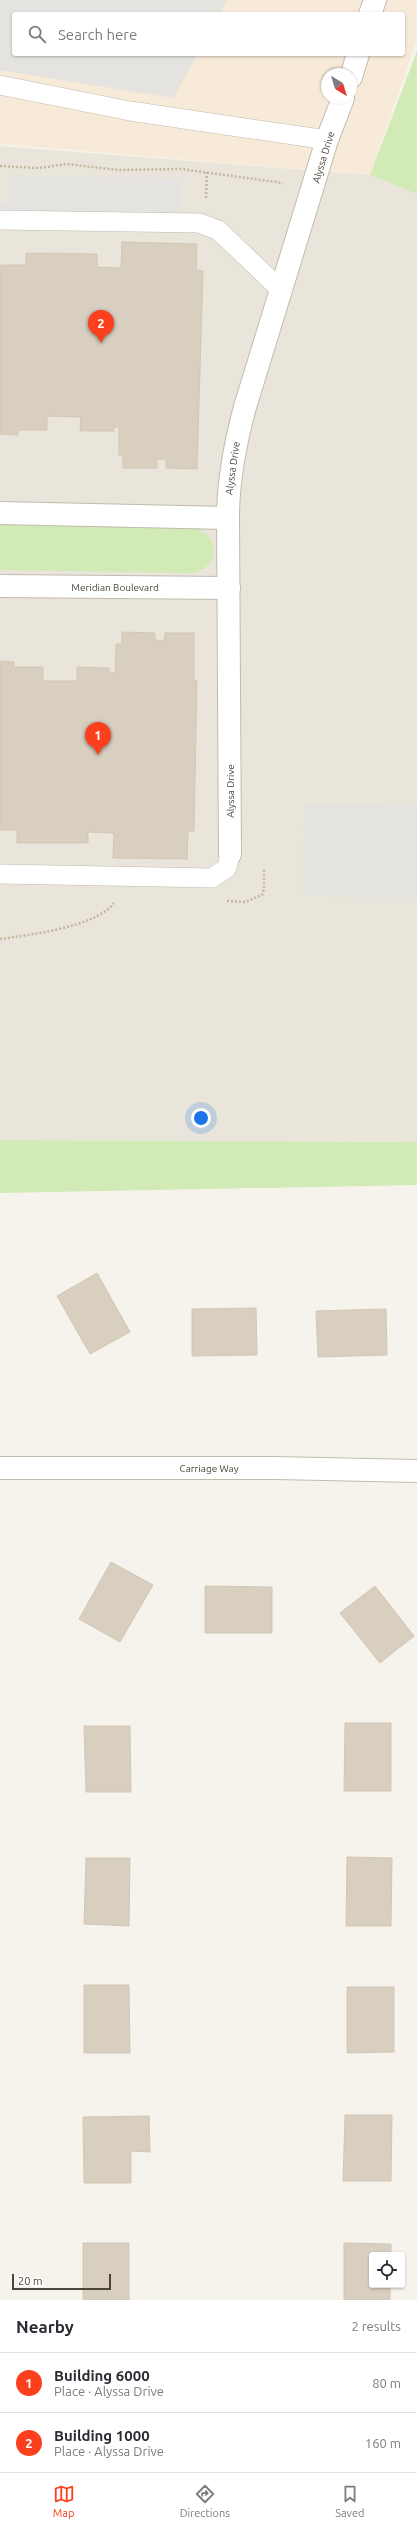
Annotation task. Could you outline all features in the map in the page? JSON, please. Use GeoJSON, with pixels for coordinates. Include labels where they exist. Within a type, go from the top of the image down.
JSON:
{"type":"FeatureCollection","features":[{"type":"Feature","properties":{"kind":"street"},"geometry":{"type":"LineString","coordinates":[[371,12],[375,0]]}},
{"type":"Feature","properties":{"kind":"street"},"geometry":{"type":"LineString","coordinates":[[354,68],[357,56]]}},
{"type":"Feature","properties":{"kind":"street","name":"Alyssa Drive"},"geometry":{"type":"LineString","coordinates":[[230,854],[228,518],[230,470],[235,442],[327,140],[341,104]]}},
{"type":"Feature","properties":{"kind":"street"},"geometry":{"type":"LineString","coordinates":[[0,513],[228,518]]}},
{"type":"Feature","properties":{"kind":"street","name":"Meridian Boulevard"},"geometry":{"type":"LineString","coordinates":[[0,586],[229,588]]}},
{"type":"Feature","properties":{"kind":"street","name":"Carriage Way"},"geometry":{"type":"LineString","coordinates":[[0,1468],[276,1468],[417,1471]]}},
{"type":"Feature","properties":{"kind":"lane"},"geometry":{"type":"LineString","coordinates":[[0,85],[130,111],[327,140]]}},
{"type":"Feature","properties":{"kind":"lane"},"geometry":{"type":"LineString","coordinates":[[0,220],[199,223],[218,230],[282,291]]}},
{"type":"Feature","properties":{"kind":"lane"},"geometry":{"type":"LineString","coordinates":[[0,874],[212,878],[227,868],[230,854]]}},
{"type":"Feature","properties":{"kind":"path"},"geometry":{"type":"LineString","coordinates":[[0,166],[39,168],[67,164],[118,170],[181,169],[283,183]]}},
{"type":"Feature","properties":{"kind":"path"},"geometry":{"type":"LineString","coordinates":[[222,901],[245,902],[262,895],[264,889],[264,868]]}},
{"type":"Feature","properties":{"kind":"path"},"geometry":{"type":"LineString","coordinates":[[0,939],[65,927],[89,919],[103,913],[119,898]]}},
{"type":"Feature","properties":{"kind":"shaded area"},"geometry":{"type":"Polygon","coordinates":[[[0,0],[417,0],[417,39],[370,175],[0,144],[0,0]]]}},
{"type":"Feature","properties":{"kind":"shaded area"},"geometry":{"type":"Polygon","coordinates":[[[0,0],[227,0],[221,12],[12,12],[12,56],[197,56],[173,98],[0,70],[0,0]]]}},
{"type":"Feature","properties":{"kind":"shaded area"},"geometry":{"type":"Polygon","coordinates":[[[0,146],[370,175],[417,194],[417,1142],[0,1140],[0,146]]]}},
{"type":"Feature","properties":{"kind":"shaded area"},"geometry":{"type":"Polygon","coordinates":[[[10,175],[181,178],[181,223],[0,220],[0,204],[7,203],[9,198],[10,175]]]}},
{"type":"Feature","properties":{"kind":"shaded area"},"geometry":{"type":"Polygon","coordinates":[[[304,804],[417,806],[417,898],[303,896],[304,804]]]}},
{"type":"Feature","properties":{"kind":"green space"},"geometry":{"type":"Polygon","coordinates":[[[417,51],[417,194],[370,175],[417,51]]]}},
{"type":"Feature","properties":{"kind":"green space"},"geometry":{"type":"Polygon","coordinates":[[[0,524],[194,528],[203,532],[209,537],[213,544],[214,551],[208,564],[202,570],[193,573],[0,570],[0,524]]]}},
{"type":"Feature","properties":{"kind":"green space"},"geometry":{"type":"Polygon","coordinates":[[[0,1140],[417,1142],[417,1185],[0,1193],[0,1140]]]}},
{"type":"Feature","properties":{"kind":"building"},"geometry":{"type":"Polygon","coordinates":[[[122,242],[197,244],[196,270],[203,271],[197,469],[166,468],[166,459],[157,459],[157,468],[123,468],[123,455],[119,455],[119,427],[114,427],[114,431],[80,431],[81,417],[47,416],[47,430],[18,430],[18,435],[0,434],[0,265],[26,265],[26,253],[97,254],[97,267],[121,268],[122,242]]]}},
{"type":"Feature","properties":{"kind":"building"},"geometry":{"type":"Polygon","coordinates":[[[122,632],[155,633],[155,640],[164,641],[165,633],[194,633],[194,681],[197,680],[194,831],[188,831],[187,859],[113,858],[114,833],[88,832],[88,843],[17,843],[17,830],[0,830],[0,661],[14,662],[14,667],[43,667],[43,681],[77,681],[77,667],[109,668],[109,672],[115,673],[116,644],[122,644],[122,632]]]}},
{"type":"Feature","properties":{"kind":"building"},"geometry":{"type":"Polygon","coordinates":[[[97,1273],[130,1332],[90,1354],[57,1296],[97,1273]]]}},
{"type":"Feature","properties":{"kind":"building"},"geometry":{"type":"Polygon","coordinates":[[[256,1308],[257,1355],[192,1356],[192,1309],[256,1308]]]}},
{"type":"Feature","properties":{"kind":"building"},"geometry":{"type":"Polygon","coordinates":[[[386,1309],[387,1355],[318,1357],[316,1311],[386,1309]]]}},
{"type":"Feature","properties":{"kind":"building"},"geometry":{"type":"Polygon","coordinates":[[[111,1562],[153,1585],[120,1642],[79,1619],[111,1562]]]}},
{"type":"Feature","properties":{"kind":"building"},"geometry":{"type":"Polygon","coordinates":[[[205,1586],[272,1587],[272,1633],[205,1633],[205,1586]]]}},
{"type":"Feature","properties":{"kind":"building"},"geometry":{"type":"Polygon","coordinates":[[[375,1586],[414,1636],[380,1663],[340,1613],[375,1586]]]}},
{"type":"Feature","properties":{"kind":"building"},"geometry":{"type":"Polygon","coordinates":[[[345,1723],[391,1723],[391,1791],[344,1791],[345,1723]]]}},
{"type":"Feature","properties":{"kind":"building"},"geometry":{"type":"Polygon","coordinates":[[[84,1726],[130,1726],[131,1792],[86,1792],[84,1726]]]}},
{"type":"Feature","properties":{"kind":"building"},"geometry":{"type":"Polygon","coordinates":[[[347,1857],[392,1858],[391,1926],[346,1926],[347,1857]]]}},
{"type":"Feature","properties":{"kind":"building"},"geometry":{"type":"Polygon","coordinates":[[[86,1858],[130,1858],[129,1926],[84,1924],[86,1858]]]}},
{"type":"Feature","properties":{"kind":"building"},"geometry":{"type":"Polygon","coordinates":[[[84,1985],[129,1985],[130,2053],[84,2053],[84,1985]]]}},
{"type":"Feature","properties":{"kind":"building"},"geometry":{"type":"Polygon","coordinates":[[[347,1987],[394,1987],[394,2052],[347,2053],[347,1987]]]}},
{"type":"Feature","properties":{"kind":"building"},"geometry":{"type":"Polygon","coordinates":[[[345,2115],[392,2115],[391,2181],[343,2181],[345,2115]]]}},
{"type":"Feature","properties":{"kind":"building"},"geometry":{"type":"Polygon","coordinates":[[[149,2116],[150,2152],[131,2151],[131,2183],[84,2183],[83,2117],[149,2116]]]}},
{"type":"Feature","properties":{"kind":"building"},"geometry":{"type":"Polygon","coordinates":[[[83,2243],[129,2243],[129,2300],[83,2300],[83,2243]]]}},
{"type":"Feature","properties":{"kind":"building"},"geometry":{"type":"Polygon","coordinates":[[[344,2243],[391,2244],[391,2252],[369,2252],[369,2288],[390,2288],[390,2300],[344,2300],[344,2243]]]}},
{"type":"Feature","properties":{"kind":"place","name":"Building 1000"},"geometry":{"type":"Point","coordinates":[101,343]}},
{"type":"Feature","properties":{"kind":"place","name":"Building 6000"},"geometry":{"type":"Point","coordinates":[98,755]}}]}
